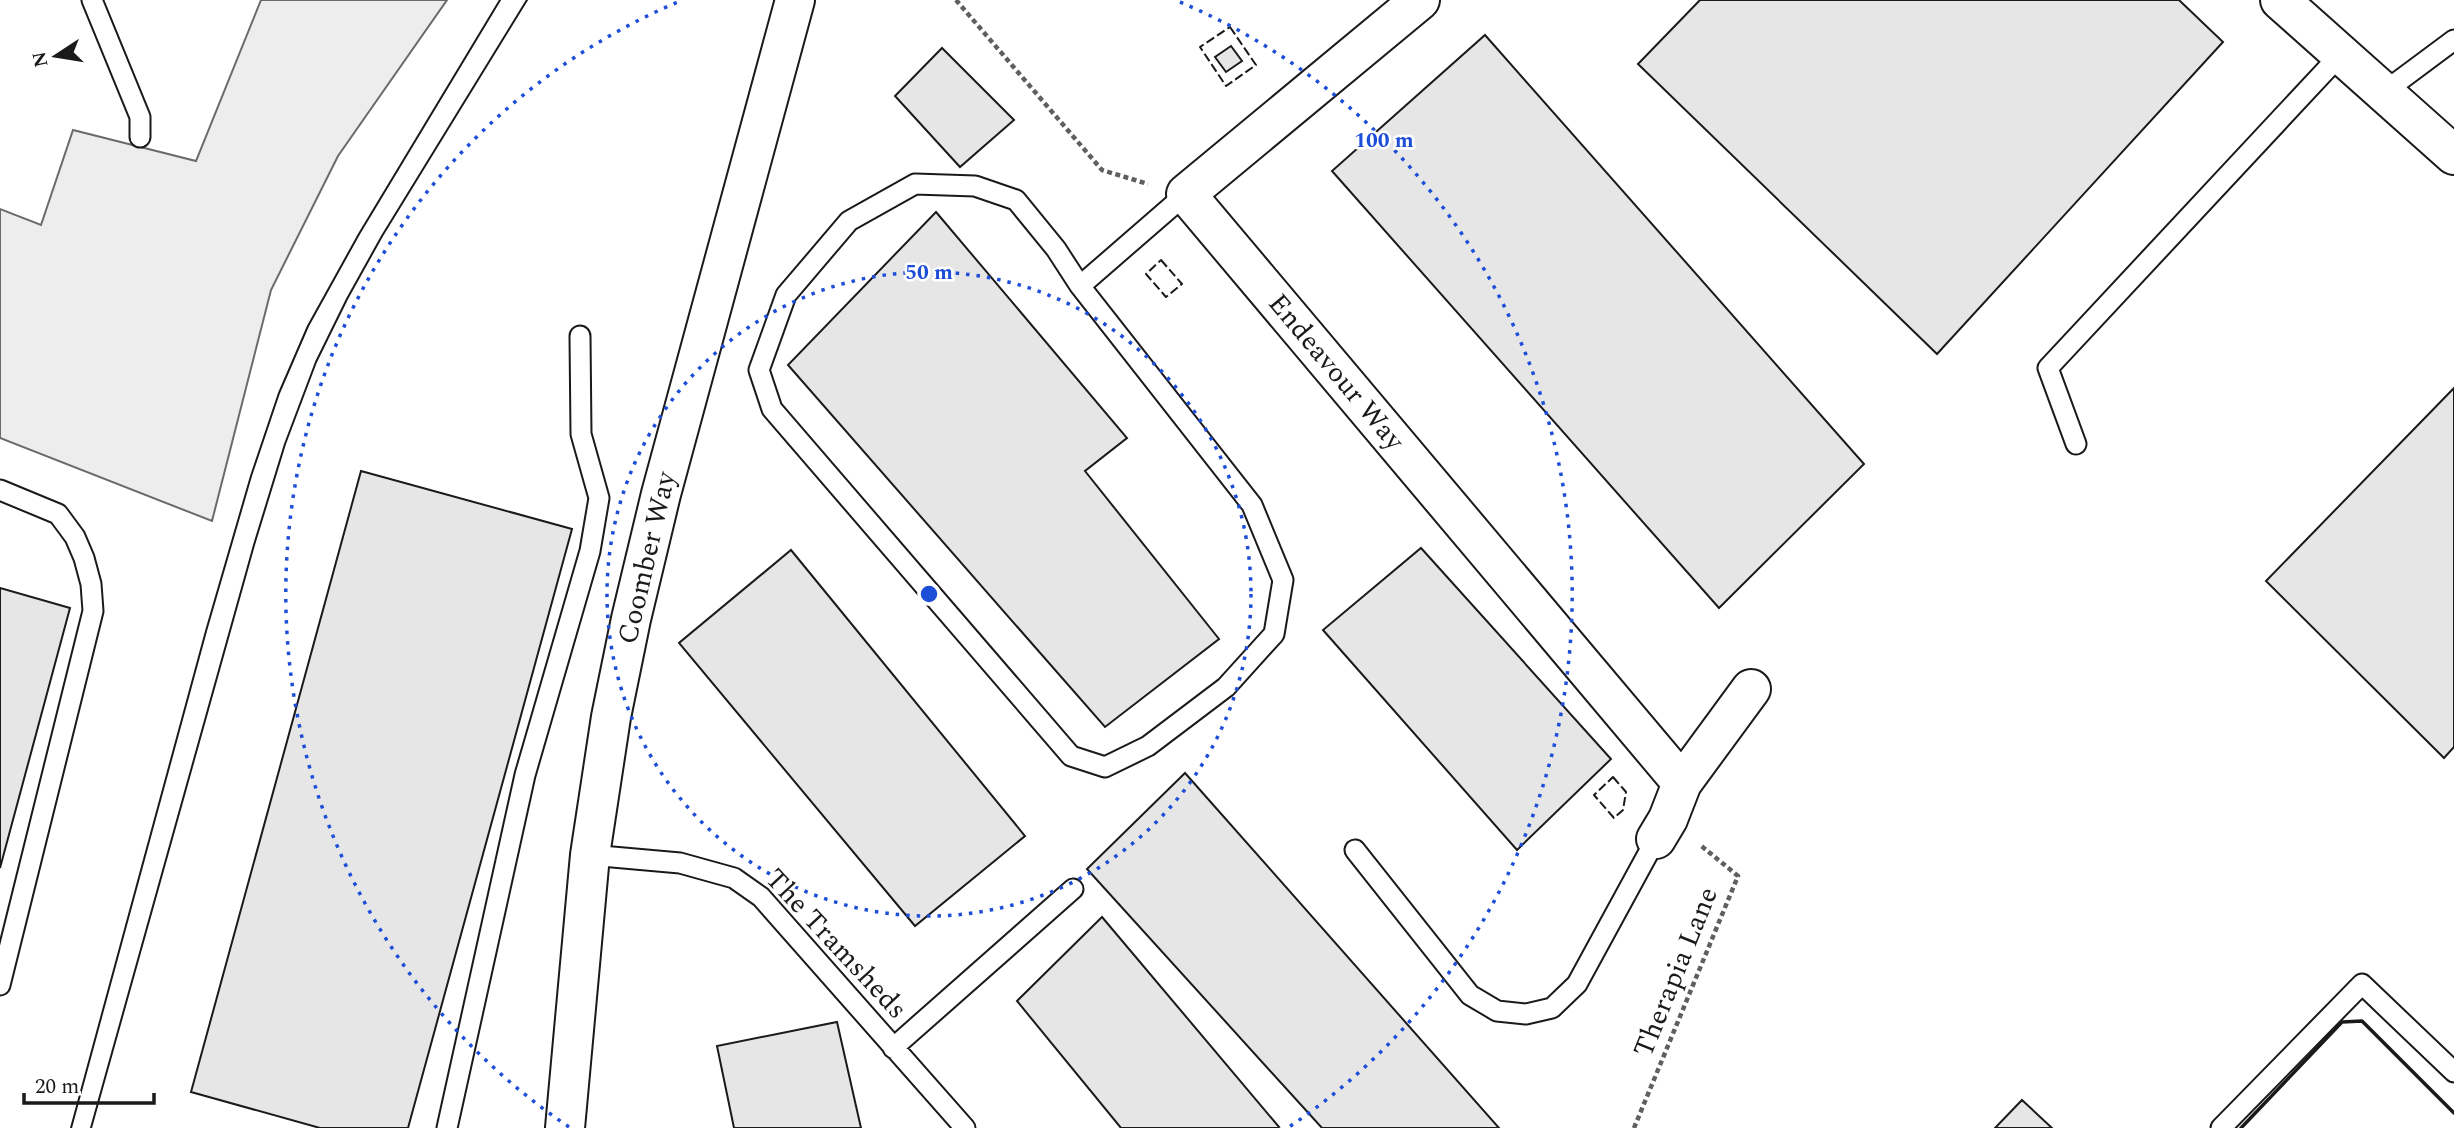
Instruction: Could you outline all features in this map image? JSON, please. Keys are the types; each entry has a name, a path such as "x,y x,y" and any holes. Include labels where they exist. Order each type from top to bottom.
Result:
{"street":[{"name":"Coomber Way","path":"572,1126 590,855 611,717 646,557 795,0"},
{"path":"1186,194 1420,0"},
{"path":"2280,0 2454,155"},
{"name":"Endeavour Way","path":"1186,194 1682,783"},
{"path":"1662,829 1682,783 1751,689"}],"lane":[{"path":"92,0 140,117 140,137"},
{"path":"2384,93 2454,40"},
{"path":"2076,444 2048,368 2341,54"},
{"path":"915,184 975,186 1016,200 1056,249 1080,286 1252,505 1283,580 1274,634 1226,687 1148,746 1105,767 1072,756 772,409 759,370 786,295 849,221 915,184"},
{"path":"1080,286 1186,194"},
{"path":"447,1128 525,775 590,551 600,498 581,434 580,336"},
{"path":"0,490 58,514 75,537 84,558 91,583 93,611 0,985"},
{"path":"1355,850 1470,995 1497,1011 1525,1014 1552,1008 1577,984 1662,829"},
{"name":"The Tramsheds","path":"590,855 680,863 734,877 769,905 965,1128"},
{"path":"893,1048 1073,889"},
{"path":"2221,1128 2362,984 2454,1072"}],"path":[{"path":"956,0 1102,170 1186,194"},
{"name":"Therapia Lane","path":"1634,1128 1738,876 1662,829"}],"shaded area":[{"path":"261,0 447,0 338,156 271,290 212,521 0,438 0,209 41,225 73,130 196,161"}],"building":[{"path":"1700,0 2179,0 2223,42 1937,354 1638,64"},
{"path":"1485,35 1864,464 1719,608 1332,171"},
{"path":"1231,46 1242,61 1226,72 1215,57"},
{"path":"942,48 1014,120 960,167 895,96"},
{"path":"936,212 1127,438 1085,471 1219,639 1105,727 788,365"},
{"path":"2454,388 2454,747 2444,758 2266,581"},
{"path":"361,471 572,529 408,1128 320,1128 191,1092"},
{"path":"1421,548 1611,759 1517,850 1323,630"},
{"path":"791,550 1025,836 915,926 679,643"},
{"path":"0,588 70,608 0,868"},
{"path":"1185,773 1499,1128 1322,1128 1087,869"},
{"path":"1102,917 1279,1127 1121,1128 1017,1001"},
{"path":"837,1022 861,1128 734,1128 717,1046"},
{"path":"2022,1100 2052,1128 1995,1128"}],"tram line":[{"path":"71,1128 206,631 251,476 279,393 308,326 359,234 500,0"},
{"path":"91,1128 254,545 285,444 316,362 382,236 527,0"}],"fence":[{"path":"1230,27 1256,65 1226,86 1200,47 1230,27"},
{"path":"1161,260 1182,284 1166,297 1146,274 1161,260"},
{"path":"1613,777 1626,792 1623,810 1614,818 1594,795 1613,777"}],"wall":[{"path":"2241,1128 2342,1022 2362,1021 2454,1113"}]}
